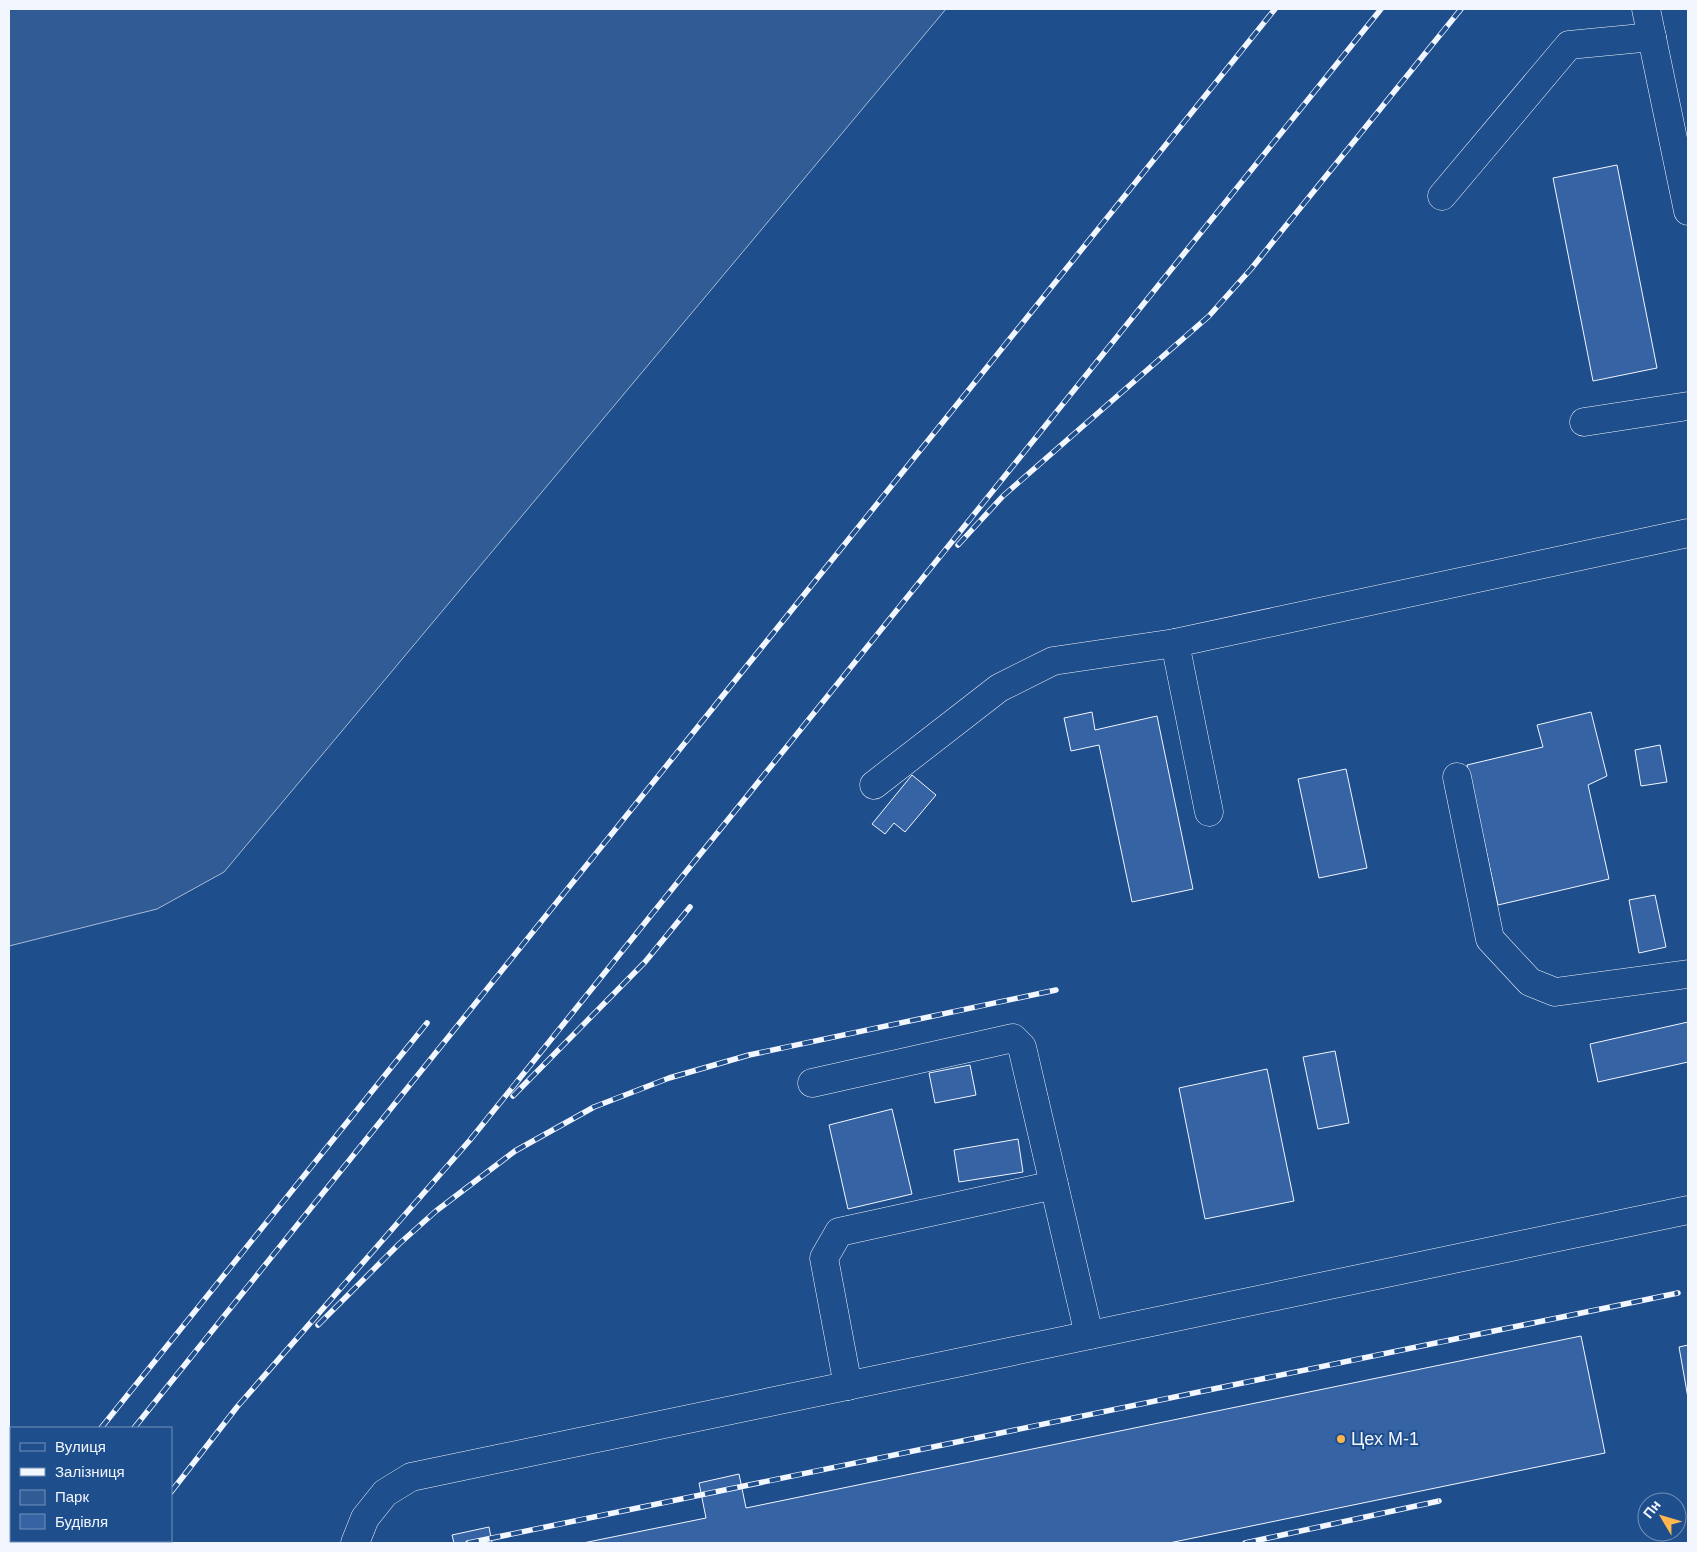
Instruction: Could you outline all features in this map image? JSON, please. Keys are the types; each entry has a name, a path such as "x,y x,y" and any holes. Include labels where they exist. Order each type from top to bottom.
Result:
{"lane":[{"path":"1646,9 1687,198"},
{"path":"1442,196 1569,45 1652,37"},
{"path":"1584,422 1688,406"},
{"path":"874,785 999,688 1053,661 1175,643 1688,533"},
{"path":"1175,643 1209,812"},
{"path":"1457,777 1490,939 1530,982 1555,992 1688,974"},
{"path":"812,1083 1013,1038 1022,1046 1089,1335"},
{"path":"848,1386 824,1258 839,1232 1054,1185"},
{"path":"355,1543 365,1518 385,1493 411,1477 1688,1210"}],"green space":[{"path":"9,9 946,9 224,872 157,909 9,946"}],"building":[{"path":"1617,165 1657,368 1593,381 1553,178"},
{"path":"1092,712 1095,730 1157,716 1193,889 1132,902 1099,745 1071,751 1064,718"},
{"path":"1591,712 1607,776 1588,785 1609,879 1498,905 1467,765 1543,747 1537,725"},
{"path":"1660,745 1667,782 1641,786 1635,750"},
{"path":"1346,769 1367,868 1319,878 1298,779"},
{"path":"912,775 936,795 905,832 894,823 885,834 872,824"},
{"path":"1655,895 1666,947 1639,953 1629,900"},
{"path":"1688,1022 1688,1062 1598,1082 1590,1044"},
{"path":"1335,1051 1349,1123 1318,1129 1303,1057"},
{"path":"970,1065 976,1095 935,1103 929,1073"},
{"path":"1267,1069 1294,1201 1205,1219 1179,1088"},
{"path":"892,1109 912,1194 848,1209 829,1125"},
{"path":"1018,1139 1023,1172 959,1182 954,1150"},
{"name":"Цех М-1","path":"1581,1336 1605,1453 1169,1543 583,1543 706,1518 699,1483 739,1474 746,1508"},
{"path":"1688,1345 1688,1398 1679,1347"},
{"path":"489,1527 492,1543 454,1543 452,1535"}],"railway":[{"path":"135,1427 1275,9"},
{"path":"172,1491 237,1407 470,1140 1381,9"},
{"path":"958,545 1003,496 1209,316 1251,269 1461,9"},
{"path":"513,1096 645,962 690,907"},
{"path":"318,1325 399,1244 436,1211 515,1151 594,1107 669,1078 749,1055 1056,990"},
{"path":"102,1427 427,1023"},
{"path":"468,1543 1678,1293"},
{"path":"1245,1543 1439,1501"}],"place":[{"name":"Цех М-1","path":"1341,1439"}]}
